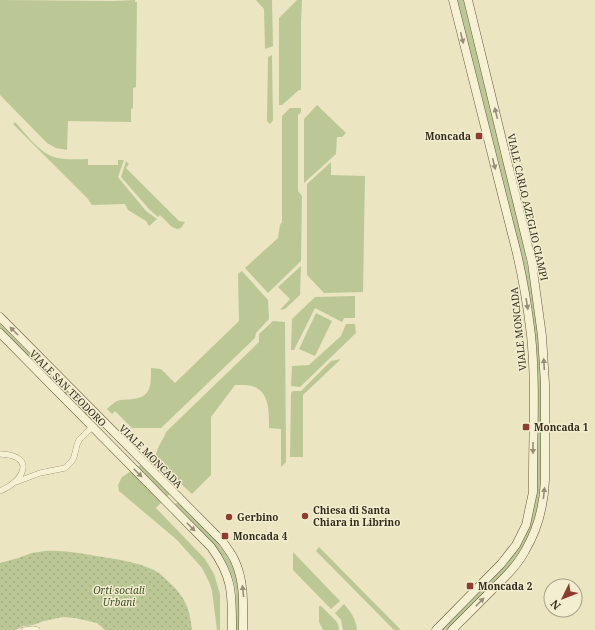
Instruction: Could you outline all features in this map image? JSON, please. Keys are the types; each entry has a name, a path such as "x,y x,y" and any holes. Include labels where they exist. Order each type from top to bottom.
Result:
{"main road":[{"name":"VIALE MONCADA","path":"436,630 501,564 516,545 526,525 533,492 533,370 527,303 520,264 453,0"},
{"name":"VIALE CARLO AZEGLIO CIAMPI","path":"452,630 510,572 525,552 535,530 541,510 545,480 545,384 542,336 532,263 468,0"},
{"name":"VIALE MONCADA","path":"0,317 223,542 238,567 243,589 244,630"},
{"name":"VIALE SAN TEODORO","path":"0,333 211,547 228,576 232,593 232,630"},
{"path":"92,427 100,418"},
{"path":"111,446 119,438"}],"street":[{"path":"0,491 16,482 40,473 65,468 70,465 77,445 92,427"},
{"path":"0,454 15,456 23,467 31,472 40,473"},
{"path":"16,482 23,472 23,467"},
{"path":"24,630 37,630"}],"green space":[{"path":"0,0 135,0 135,2 137,2 136,87 133,88 131,122 68,121 67,150 56,148 47,143 0,95"},
{"path":"256,0 272,0 273,46 265,49 264,9"},
{"path":"297,0 302,0 301,90 299,90 282,105 279,105 279,18"},
{"path":"456,0 464,0 529,272 538,334 541,384 541,491 538,510 528,539 515,560 507,570 447,630 440,630 505,565 512,556 530,520 536,488 537,384 522,259"},
{"path":"272,55 273,120 270,124 267,121 268,57"},
{"path":"317,105 346,133 342,137 337,137 336,154 304,183 304,119"},
{"path":"290,108 301,108 301,112 298,115 298,191 302,196 301,261 268,293 245,268 278,238 280,225 282,222 282,116"},
{"path":"15,122 39,148 51,156 69,159 88,159 88,165 118,165 118,160 124,160 118,177 146,211 157,219 149,226 146,221 128,210 125,204 92,205 88,199 13,124"},
{"path":"126,161 129,164 126,168 179,221 185,222 181,228 177,229 172,227 160,215 158,217 121,177"},
{"path":"331,162 331,175 365,176 363,292 324,293 307,275 307,184"},
{"path":"301,266 300,295 285,309 280,310 290,299 278,287"},
{"path":"242,271 268,300 269,319 256,333 255,338 161,428 132,428 115,411 112,414 107,409 116,402 139,398 147,393 151,379 151,368 161,369 175,383 239,321 238,274"},
{"path":"355,296 355,318 344,318 342,322 315,308 294,350 291,350 292,319 315,297"},
{"path":"316,313 332,321 315,356 299,349"},
{"path":"273,321 285,322 286,462 281,467 281,429 269,428 267,401 261,391 252,386 235,385 211,417 211,475 192,494 180,483 156,508 205,559 214,574 220,594 220,630 217,630 212,591 202,568 177,540 119,491 118,485 122,477 156,455 166,432 259,342 259,334"},
{"path":"0,324 94,418 94,420 91,420 0,329"},
{"path":"346,324 355,324 356,333 300,387 291,386 292,366 309,365 341,336"},
{"path":"341,359 303,395 303,457 290,457 291,393 293,391 301,391 331,361"},
{"path":"176,503 179,503 207,531 231,562 239,587 240,630 236,630 235,587 232,574 219,552 203,532 175,505"},
{"path":"319,547 401,630 394,630 316,551"},
{"name":"Orti sociali Urbani","path":"45,551 74,552 117,559 139,564 159,573 182,596 188,609 192,630 105,630 97,623 63,617 33,625 23,626 16,630 0,630 0,563 32,553"},
{"path":"293,552 340,601 331,609 293,570"},
{"path":"344,604 356,622 357,630 343,630 341,620 335,613"},
{"path":"319,606 321,606 336,621 339,630 323,630 319,622"}],"place":[{"name":"Moncada","path":"479,136"},
{"name":"Moncada 1","path":"526,427"},
{"name":"Chiesa di Santa Chiara in Librino","path":"305,516"},
{"name":"Gerbino","path":"229,517"},
{"name":"Moncada 4","path":"225,536"},
{"name":"Moncada 2","path":"470,586"}]}
